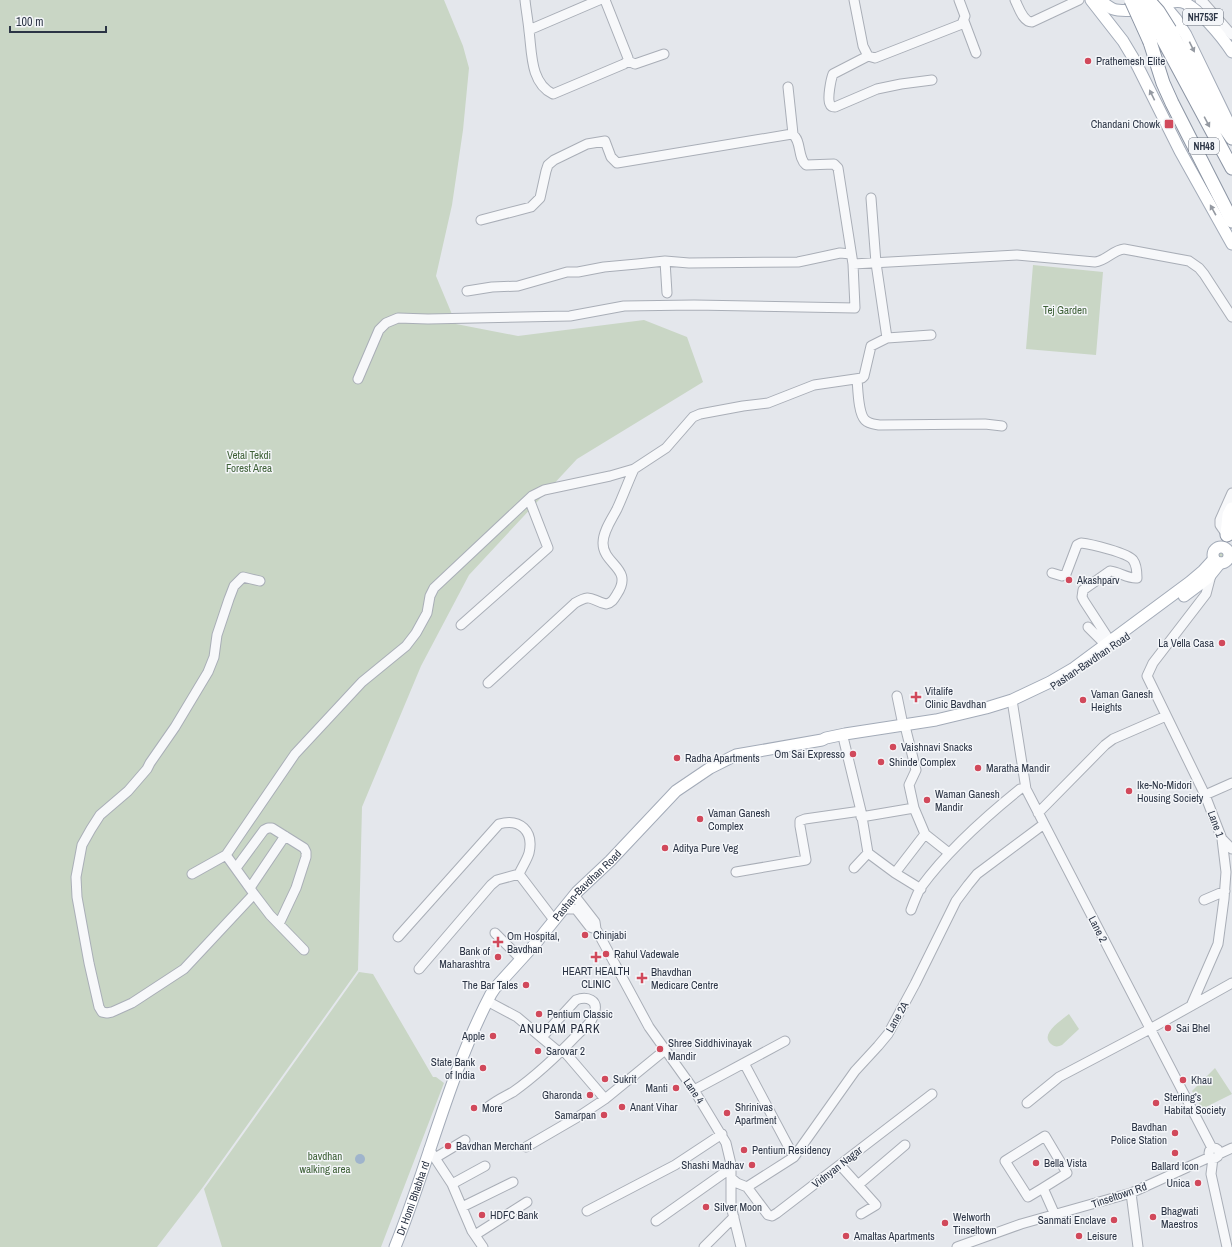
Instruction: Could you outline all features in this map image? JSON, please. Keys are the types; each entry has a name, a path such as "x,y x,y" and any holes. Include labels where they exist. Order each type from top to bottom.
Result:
{"highway":[{"name":"NH48","path":"1131,0 1160,35 1232,202"},
{"name":"NH48","path":"1142,0 1232,168"},
{"path":"1148,0 1158,11 1163,83 1232,221"},
{"path":"1160,35 1232,138"},
{"path":"1226,551 1229,515 1232,509"}],"main road":[{"path":"1091,0 1123,41 1135,61 1180,151 1232,244"},
{"name":"NH753F","path":"1100,0 1113,9 1122,11 1154,8 1162,2"},
{"name":"NH753F","path":"1112,0 1123,4 1153,1 1182,2 1192,7 1202,16 1232,52"},
{"path":"1162,2 1186,35 1232,130"},
{"name":"Pashan-Bavdhan Road","path":"432,1153 462,1057 487,1001 495,988 574,895 610,861 676,791 710,768 736,755 822,740 826,738 961,720 1048,690 1075,674 1211,576 1226,551"},
{"name":"Pashan-Bavdhan Road","path":"1012,702 1062,675 1108,643 1190,582 1226,551"},
{"name":"Pashan-Bavdhan Road","path":"822,740 829,742 844,741 904,727"},
{"name":"Dr Homi Bhabha rd","path":"395,1247 424,1169 432,1153"}],"street":[{"path":"525,0 532,62 535,74 544,88 553,94 628,61"},
{"path":"529,30 600,0"},
{"path":"605,0 628,61"},
{"path":"854,0 863,46 868,56"},
{"path":"959,0 964,16 964,22 976,53"},
{"path":"1015,0 1028,22 1032,22 1079,0"},
{"path":"1200,0 1232,35"},
{"path":"932,80 877,89 836,107 831,106 829,103 833,74 868,56 875,58 960,25 964,22"},
{"path":"628,61 635,64 664,54"},
{"path":"358,379 379,330 386,323 398,318 428,319 570,316 624,306 854,308 853,264 838,168 834,164 804,163 801,158 797,138 793,134 788,87"},
{"path":"481,220 531,207 540,198 548,165 554,160 587,144 605,141 611,157 617,163 793,134"},
{"path":"871,198 876,263 887,338"},
{"path":"853,264 1017,255 1095,262 1103,260 1117,250 1124,249 1189,261 1199,268 1204,274 1232,317"},
{"path":"466,291 492,287 518,286 567,272 578,272 604,267 665,261 798,262 840,253 851,254"},
{"path":"665,261 667,292"},
{"path":"192,874 226,855 295,754 362,682 409,642 416,633 427,613 430,596 434,588 538,492 610,476 634,469 666,448 693,417 700,414 768,403 814,385 862,378 864,376 870,346 887,338 932,335"},
{"path":"857,379 861,414 865,420 870,423 880,425 985,424 1002,426"},
{"path":"488,683 575,603 587,597 606,604 613,601 621,586 621,574 608,556 603,542 605,534 618,508 634,469"},
{"path":"1226,551 1220,520 1232,493"},
{"path":"461,626 548,548 529,499"},
{"path":"1052,573 1062,576 1066,574 1077,545 1081,543 1110,550 1133,559 1137,578 1133,579 1118,572 1110,571 1084,590 1082,594 1084,601 1108,643"},
{"name":"Lane 1","path":"1191,1006 1218,944 1226,872 1222,839 1205,795 1147,676 1153,664 1206,594 1211,576"},
{"path":"260,581 243,577 234,586 217,635 214,657 208,672 175,727 150,762 147,770 128,791 100,815 82,845 76,877 77,897 89,963 99,1007 102,1012 112,1012 132,1003 184,969 252,891 285,836"},
{"path":"1088,627 1108,643"},
{"path":"897,696 916,770 909,785 914,808 925,834 949,853"},
{"name":"Lane 2","path":"1012,702 1026,789 1214,1154"},
{"path":"1038,813 1105,745 1113,739 1166,716"},
{"path":"844,741 861,814 868,853 895,873 921,888"},
{"path":"1205,795 1232,782"},
{"path":"910,910 921,888 949,853 1020,789"},
{"path":"736,872 806,860 800,826 800,821 805,819 914,808"},
{"path":"398,937 498,824 513,822 522,826 527,833 530,843 529,854 519,874 497,880 491,885 419,969"},
{"name":"Lane 2A","path":"747,1187 794,1157 855,1071 888,1034 915,984 956,901 977,874 1044,824"},
{"path":"236,868 264,830 268,828 272,828 304,848 306,855 296,888 279,924"},
{"path":"895,873 925,834"},
{"path":"1222,839 1232,849"},
{"path":"854,868 868,853"},
{"path":"226,855 252,891 279,924 304,950"},
{"path":"519,874 554,920"},
{"path":"1204,900 1225,891"},
{"name":"Lane 4","path":"574,895 595,922 596,928 649,1026 694,1090 722,1134 726,1143 731,1168 731,1206 741,1247"},
{"name":"Lane 4","path":"563,909 576,909 590,926 596,928"},
{"path":"495,933 521,959"},
{"path":"1027,1103 1059,1077 1150,1029 1232,983"},
{"path":"487,1108 518,1088 562,1051 592,1020 596,1009 594,1002 589,999 582,998 576,1000 542,1037"},
{"path":"487,1001 517,1017 562,1051 605,1099"},
{"path":"694,1090 785,1041"},
{"path":"526,1147 581,1115 605,1099 665,1050"},
{"path":"744,1063 794,1157"},
{"name":"Vidnyan Nagar","path":"747,1187 768,1215 772,1216 932,1094"},
{"path":"587,1211 675,1165 722,1134"},
{"path":"1045,1136 1067,1173 1043,1188 1028,1197 1005,1161 1045,1136"},
{"path":"465,1140 432,1153 452,1184 475,1235 483,1247"},
{"path":"858,1185 905,1146"},
{"name":"Tinseltown Rd","path":"957,1247 1021,1224 1131,1193 1214,1154 1232,1148"},
{"path":"1214,1154 1211,1174 1227,1247"},
{"path":"840,1165 876,1205 860,1214"},
{"path":"452,1184 485,1166"},
{"path":"656,1221 731,1168"},
{"path":"731,1178 737,1183 747,1187"},
{"path":"462,1207 513,1182"},
{"path":"1043,1188 1055,1215"},
{"path":"1131,1193 1138,1247"},
{"path":"475,1235 527,1202"},
{"path":"704,1247 734,1217"}],"green space":[{"name":"Vetal Tekdi Forest Area","path":"0,0 444,0 463,46 469,68 463,130 452,205 436,276 456,324 518,336 644,320 687,337 703,382 577,459 469,575 421,666 362,807 358,970 203,1187 157,1247 0,1247"},
{"name":"Tej Garden","path":"1033,265 1103,272 1096,355 1026,349"},
{"path":"1220,548 1224,548 1228,553 1225,562 1214,555 1215,551"},
{"name":"bavdhan walking area","path":"359,972 373,974 433,1077 436,1077 444,1083 381,1247 222,1247 204,1189"},
{"path":"1069,1014 1079,1029 1062,1045 1053,1046 1048,1040 1050,1032 1057,1023"},
{"path":"1215,1068 1232,1094 1202,1109 1192,1091"}],"water":[{"path":"360,1154 365,1159 360,1164 355,1159"}],"place":[{"name":"Prathemesh Elite","path":"1088,61"},
{"name":"Chandani Chowk","path":"1169,124"},
{"name":"Akashparv","path":"1069,580"},
{"name":"La Vella Casa","path":"1222,643"},
{"name":"Vitalife Clinic Bavdhan","path":"916,697"},
{"name":"Vaman Ganesh Heights","path":"1083,700"},
{"name":"Vaishnavi Snacks","path":"893,747"},
{"name":"Om Sai Expresso","path":"853,754"},
{"name":"Radha Apartments","path":"677,758"},
{"name":"Shinde Complex","path":"881,762"},
{"name":"Maratha Mandir","path":"978,768"},
{"name":"Ike-No-Midori Housing Society","path":"1129,791"},
{"name":"Waman Ganesh Mandir","path":"927,800"},
{"name":"Vaman Ganesh Complex","path":"700,819"},
{"name":"Aditya Pure Veg","path":"665,848"},
{"name":"Chinjabi","path":"585,935"},
{"name":"Om Hospital, Bavdhan","path":"498,942"},
{"name":"Rahul Vadewale","path":"606,954"},
{"name":"Bank of Maharashtra","path":"498,957"},
{"name":"HEART HEALTH CLINIC","path":"596,957"},
{"name":"Bhavdhan Medicare Centre","path":"642,978"},
{"name":"The Bar Tales","path":"526,985"},
{"name":"Pentium Classic","path":"539,1014"},
{"name":"Sai Bhel","path":"1168,1028"},
{"name":"Apple","path":"493,1036"},
{"name":"Shree Siddhivinayak Mandir","path":"660,1049"},
{"name":"Sarovar 2","path":"538,1051"},
{"name":"State Bank of India","path":"483,1068"},
{"name":"Sukrit","path":"605,1079"},
{"name":"Khau","path":"1183,1080"},
{"name":"Manti","path":"676,1088"},
{"name":"Gharonda","path":"590,1095"},
{"name":"Sterling's Habitat Society","path":"1156,1103"},
{"name":"Anant Vihar","path":"622,1107"},
{"name":"More","path":"474,1108"},
{"name":"Shrinivas Apartment","path":"727,1113"},
{"name":"Samarpan","path":"604,1115"},
{"name":"Bavdhan Police Station","path":"1175,1133"},
{"name":"Bavdhan Merchant","path":"448,1146"},
{"name":"Pentium Residency","path":"744,1150"},
{"name":"Ballard Icon","path":"1175,1153"},
{"name":"Bella Vista","path":"1036,1163"},
{"name":"Shashi Madhav","path":"752,1165"},
{"name":"Unica","path":"1198,1183"},
{"name":"Silver Moon","path":"706,1207"},
{"name":"HDFC Bank","path":"482,1215"},
{"name":"Bhagwati Maestros","path":"1153,1217"},
{"name":"Sanmati Enclave","path":"1114,1220"},
{"name":"Welworth Tinseltown","path":"945,1223"},
{"name":"Amaltas Apartments","path":"846,1236"},
{"name":"Leisure","path":"1079,1236"}],"district":[{"name":"ANUPAM PARK","path":"560,1029"}]}
